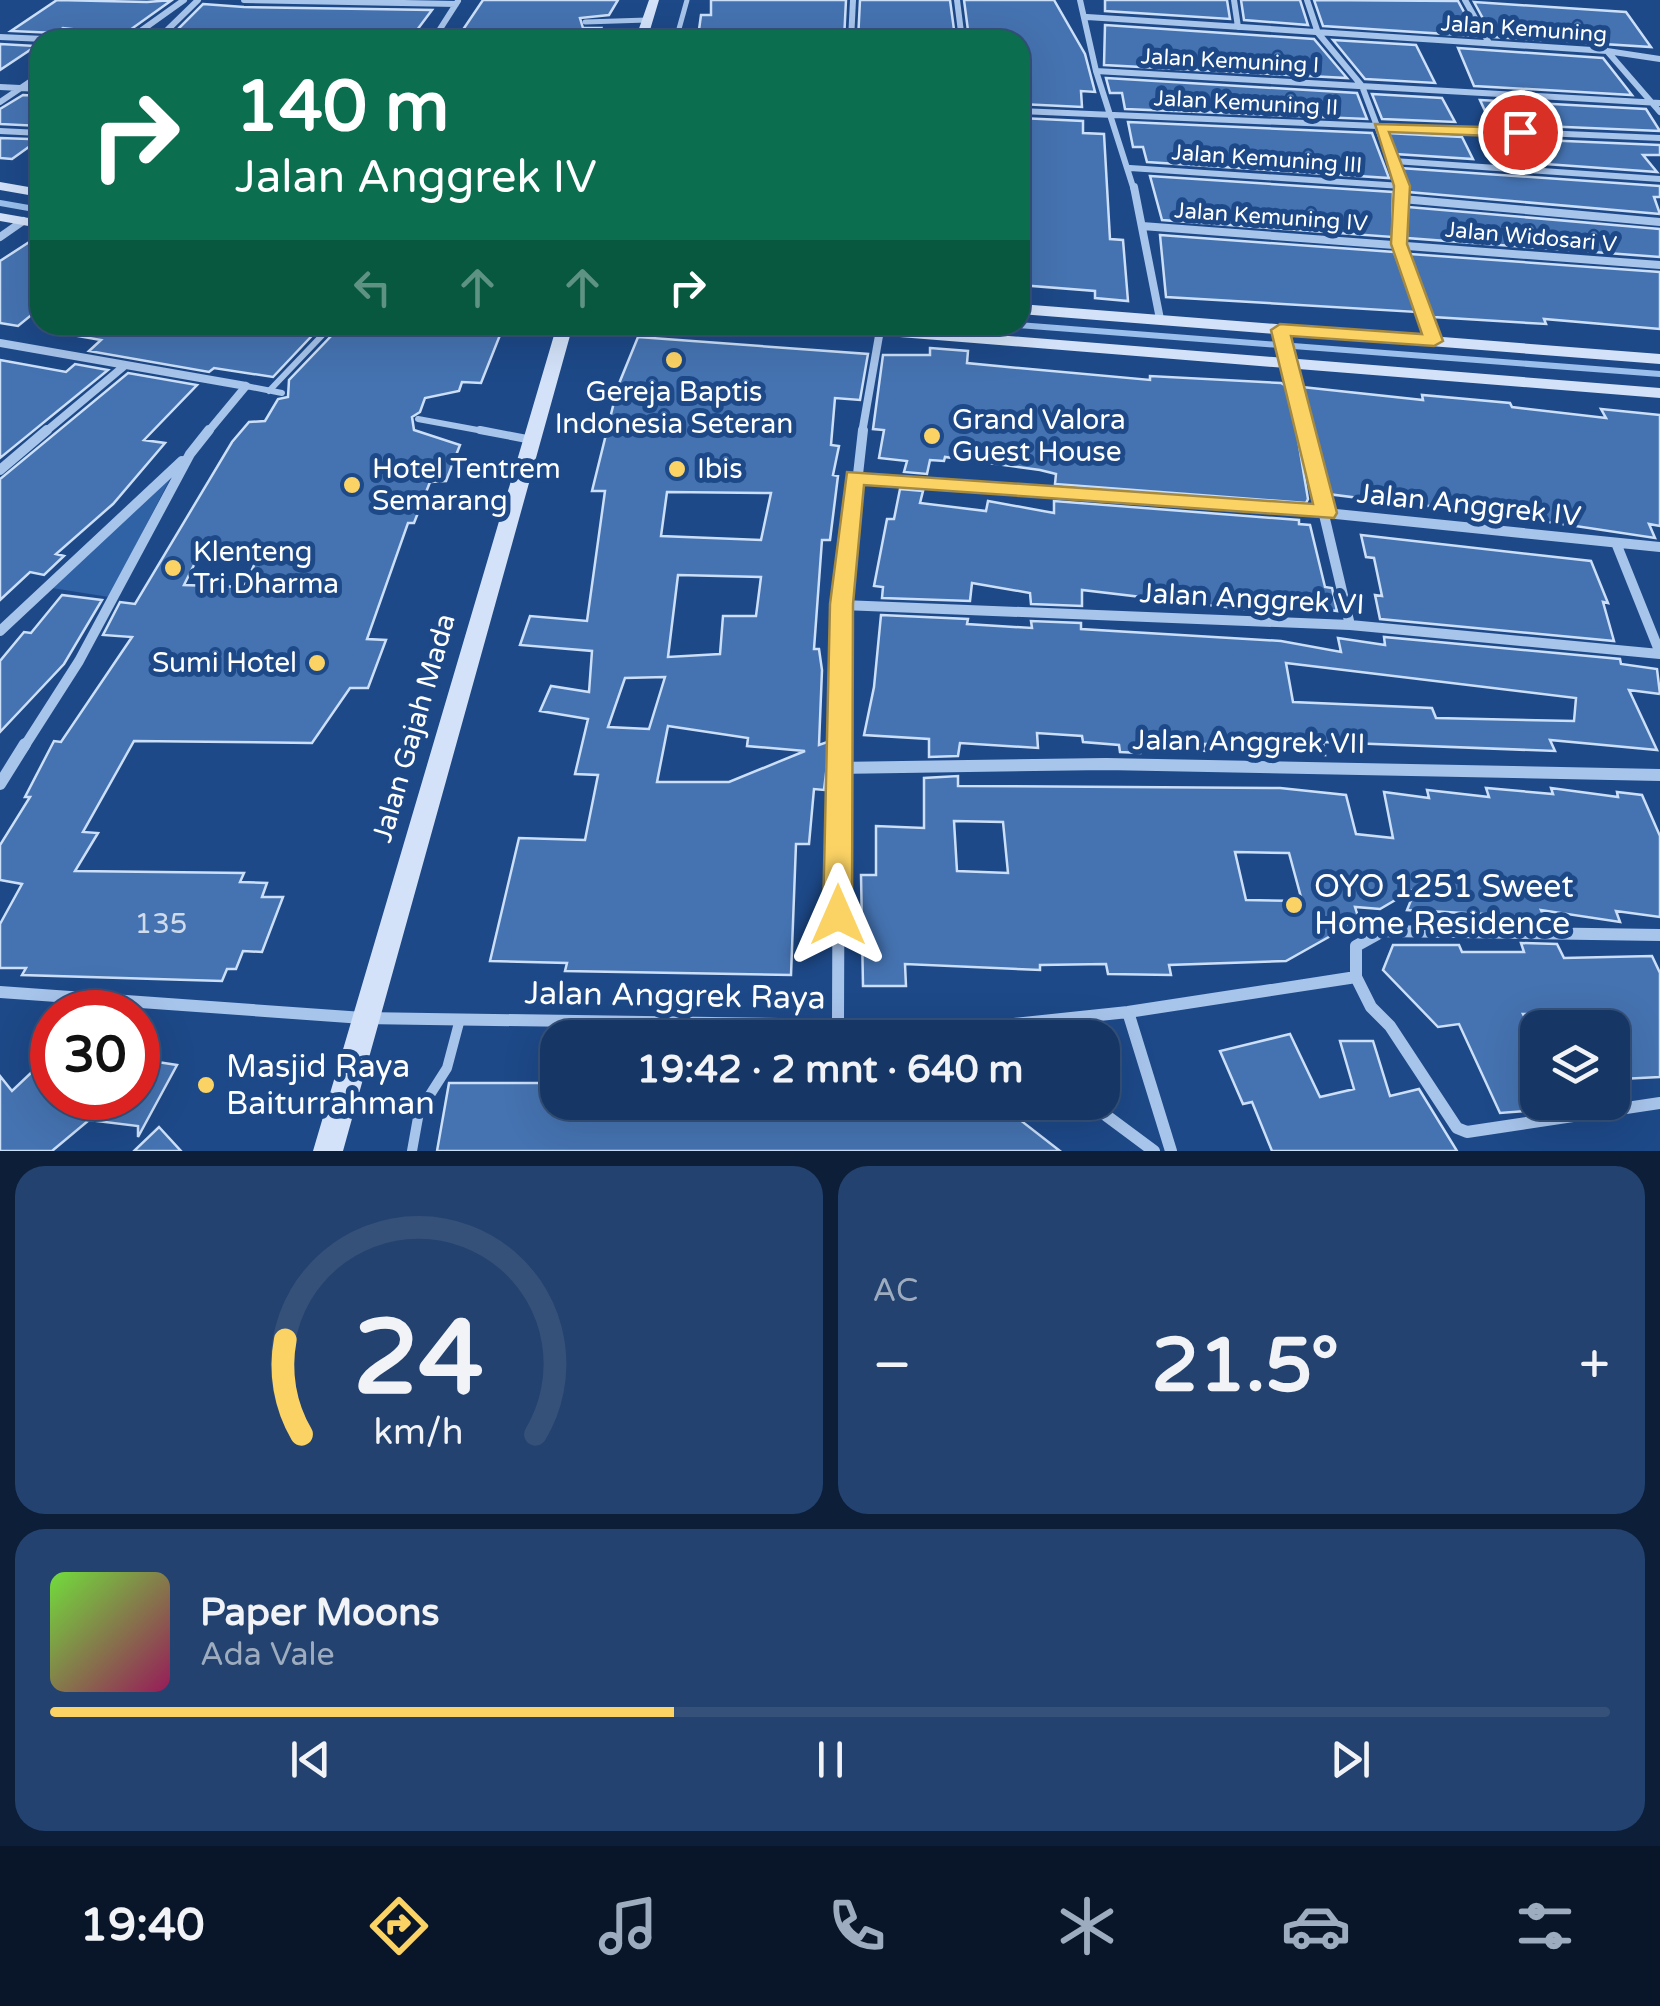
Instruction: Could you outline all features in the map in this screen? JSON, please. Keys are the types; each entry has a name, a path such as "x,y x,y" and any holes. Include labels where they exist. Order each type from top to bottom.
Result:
{"main road":[{"path":"644,30 654,0"},
{"path":"0,186 30,190"},
{"path":"0,217 30,222"},
{"path":"1030,310 1660,359"},
{"name":"Jalan Gajah Mada","path":"328,1151 363,1018 563,335"},
{"path":"948,335 1660,392"}],"street":[{"path":"142,30 184,0"},
{"path":"167,30 198,0"},
{"path":"244,0 457,2"},
{"path":"851,30 852,0"},
{"path":"957,0 961,30"},
{"path":"1080,0 1096,71 1130,168 1160,320"},
{"path":"1234,0 1238,27"},
{"path":"1308,0 1318,33 1362,86 1394,161 1402,186 1399,244 1434,341"},
{"path":"1465,0 1489,43"},
{"path":"439,30 457,2"},
{"name":"Jalan Kemuning","path":"1086,17 1489,43 1660,59"},
{"path":"0,36 30,38"},
{"path":"1607,52 1660,112"},
{"name":"Jalan Kemuning I","path":"1096,71 1660,103"},
{"path":"0,102 30,82"},
{"path":"0,88 30,89"},
{"name":"Jalan Kemuning II","path":"1030,112 1660,138"},
{"path":"0,131 30,132"},
{"path":"1394,161 1660,179"},
{"name":"Jalan Kemuning III","path":"1130,168 1402,186"},
{"path":"1402,199 1660,222"},
{"path":"0,238 23,221"},
{"name":"Jalan Kemuning IV","path":"1142,226 1399,244"},
{"name":"Jalan Widosari V","path":"1399,244 1660,265"},
{"path":"1281,332 1350,625"},
{"path":"838,1020 836,768 842,604 854,477 879,335"},
{"path":"0,354 5,344 246,386"},
{"path":"0,470 123,367"},
{"path":"0,631 190,454 246,386"},
{"path":"0,784 79,661 190,454"},
{"name":"Jalan Anggrek IV","path":"854,477 1326,513 1660,547"},
{"path":"1616,543 1660,653"},
{"name":"Jalan Anggrek VI","path":"842,604 1350,625 1660,653"},
{"name":"Jalan Anggrek VII","path":"836,768 1106,764 1660,776"},
{"path":"1660,935 1383,931 1356,946 1356,976 1371,1007 1390,1026 1457,1128 1468,1132 1660,1103"},
{"name":"Jalan Anggrek Raya","path":"1052,1020 1356,976"},
{"name":"Jalan Anggrek Raya","path":"0,992 363,1018 540,1020"},
{"path":"1128,1012 1171,1151"},
{"path":"1112,1120 1154,1151"}],"lane":[{"path":"678,30 687,0"},
{"path":"585,22 648,20"},
{"path":"269,391 328,335"},
{"path":"246,386 282,394"},
{"path":"418,418 532,440"},
{"path":"412,1151 419,1112 446,1068 460,1019"}],"shaded area":[{"path":"172,475 109,597 52,588"}],"building":[{"path":"57,0 172,0 130,30 11,31"},
{"path":"483,0 618,0 609,15 580,18 583,28 600,30 463,30"},
{"path":"711,0 846,0 844,30 699,30 701,15 711,15"},
{"path":"860,0 950,0 954,30 858,30"},
{"path":"964,0 1054,0 1085,54 1095,92 1081,91 1082,107 1030,104 1030,30 968,30"},
{"path":"1105,0 1227,0 1230,19 1105,11"},
{"path":"1241,0 1300,0 1308,25 1244,20"},
{"path":"1314,0 1458,1 1477,36 1323,26"},
{"path":"1474,2 1626,12 1651,47 1493,37"},
{"path":"203,4 432,10 417,30 177,30"},
{"path":"1105,25 1314,39 1347,78 1104,65"},
{"path":"1333,40 1416,45 1435,83 1365,79"},
{"path":"0,44 30,46 30,50 0,70"},
{"path":"1458,48 1603,58 1632,95 1474,86"},
{"path":"1106,78 1357,93 1367,119 1125,109 1122,93 1110,93"},
{"path":"1372,94 1442,98 1455,122 1382,119"},
{"path":"23,95 30,95 30,126 0,124 0,109"},
{"path":"1480,100 1646,109 1660,131 1491,124"},
{"path":"1030,118 1083,121 1083,133 1104,134 1110,239 1123,240 1128,301 1095,298 1095,291 1030,286"},
{"path":"1128,122 1372,133 1389,178 1147,162 1143,147 1133,147"},
{"path":"1387,133 1462,137 1473,159 1395,154"},
{"path":"0,138 30,139 30,146 12,159 0,158"},
{"path":"1497,138 1660,145 1660,155 1643,155 1657,172 1502,161 1507,159"},
{"path":"1400,168 1660,186 1660,197 1654,197 1660,214 1408,192"},
{"path":"1150,176 1393,192 1392,237 1162,220"},
{"path":"1408,207 1660,229 1660,257 1407,238"},
{"path":"1160,235 1394,252 1416,312 1166,297"},
{"path":"30,242 30,316 18,326 0,323 0,261"},
{"path":"1410,254 1660,272 1660,329 1544,319 1546,324 1433,317"},
{"path":"72,335 313,335 273,377 214,368 209,372 89,351 101,340"},
{"path":"332,335 500,335 481,383 462,382 459,391 425,398 420,412 412,417 414,430 460,445 446,481 430,482 414,523 408,523 367,639 386,640 368,688 350,688 312,743 134,741 83,832 98,833 75,871 244,873 240,882 267,883 262,897 283,897 262,952 243,951 236,969 227,969 222,981 22,975 26,968 0,968 0,924 22,884 0,880 0,845 30,797 25,797 54,741 61,742 132,637 103,635 120,602 135,604 232,442 249,422 265,421 278,399 288,397 289,380","holes":["202,549 261,550 244,587 184,585"]},
{"path":"638,337 868,354 860,400 835,398 831,445 839,446 833,475 838,476 830,540 822,540 814,649 819,649 822,670 819,745 830,741 824,790 814,789 809,844 796,844 791,975 565,971 567,963 490,961 519,838 585,840 598,775 575,774 588,719 540,711 551,686 589,692 592,651 520,645 530,616 587,621 605,491 592,491 618,386","holes":["667,492 771,493 761,540 661,536","678,575 761,577 756,616 723,616 720,654 668,657","665,677 649,729 608,727 625,678","668,726 748,738 747,746 805,751 729,782 657,782"]},
{"path":"930,348 968,351 967,363 1150,380 1150,376 1281,383 1286,386 1296,427 1308,499 1306,503 1055,484 1056,474 1040,470 945,457 944,461 930,460 927,474 904,472 907,461 879,458 884,430 873,429 883,355 930,355"},
{"path":"0,360 66,372 75,364 108,370 0,458"},
{"path":"128,373 197,385 144,440 165,443 113,504 56,554 64,556 44,575 30,572 0,600 0,479"},
{"path":"1302,387 1423,400 1422,395 1510,403 1512,407 1606,418 1601,409 1660,415 1660,526 1649,524 1655,538 1462,509 1461,505 1426,506 1374,496 1375,500 1328,494"},
{"path":"900,489 923,491 920,503 986,511 988,501 1054,513 1054,501 1299,520 1299,524 1310,525 1325,587 1332,588 1337,611 1274,603 1276,613 1082,590 1082,606 1031,604 1030,593 972,583 970,601 882,598 883,587 874,586 887,519 894,519"},
{"path":"1361,535 1591,561 1608,603 1603,602 1614,641 1380,619 1375,595 1382,596 1374,558 1366,557"},
{"path":"62,595 102,600 64,664 0,732 0,661 24,632 31,633"},
{"path":"881,615 968,619 967,624 1032,628 1031,621 1081,623 1081,629 1281,641 1341,652 1338,638 1385,645 1384,637 1620,659 1621,664 1657,669 1660,694 1629,690 1657,750 1550,740 1555,751 1323,742 1325,755 1238,743 1205,744 1206,751 1139,747 1140,753 1120,752 1119,745 1083,742 1082,736 1037,733 1038,748 960,743 958,756 929,757 929,739 864,735 874,687","holes":["1286,663 1576,698 1574,721 1436,718 1432,708 1293,702"]},
{"path":"958,776 958,786 1280,788 1346,795 1356,834 1393,838 1384,792 1429,798 1427,790 1489,797 1486,788 1553,794 1551,788 1618,797 1617,792 1642,795 1660,836 1660,917 1616,911 1620,922 1541,910 1547,923 1521,923 1521,916 1407,910 1416,888 1380,909 1355,907 1359,920 1286,961 1169,965 1171,975 1108,974 1106,964 1040,965 1040,970 905,964 906,986 863,986 861,875 876,875 876,826 924,828 924,778","holes":["954,821 1003,822 1008,873 957,871","1235,852 1289,853 1302,901 1246,900"]},
{"path":"1521,943 1557,944 1564,958 1652,956 1660,973 1660,1077 1630,1079 1630,1010 1520,1010 1520,1111 1500,1113 1459,1024 1438,1027 1383,970 1393,945 1459,945 1462,952 1524,952"},
{"path":"1290,1034 1320,1097 1354,1089 1340,1041 1373,1041 1390,1096 1419,1089 1457,1151 1272,1151 1252,1102 1243,1104 1220,1051"},
{"path":"160,1062 177,1065 160,1096"},
{"path":"30,1074 30,1120 89,1120 52,1151 0,1151 0,1076 12,1091"},
{"path":"449,1083 540,1083 540,1120 1020,1120 1060,1151 437,1151"},
{"path":"89,1120 147,1120 138,1137 138,1126"},
{"path":"159,1127 181,1151 134,1151"}],"waterway":[{"path":"0,203 30,208"},
{"path":"1030,326 1660,374"}],"place":[{"name":"Gereja Baptis Indonesia Seteran","path":"674,360"},
{"name":"Grand Valora Guest House","path":"932,436"},
{"name":"Ibis","path":"677,469"},
{"name":"Hotel Tentrem Semarang","path":"352,485"},
{"name":"Klenteng Tri Dharma","path":"173,568"},
{"name":"Sumi Hotel","path":"317,663"},
{"name":"OYO 1251 Sweet Home Residence","path":"1294,905"},
{"name":"Masjid Raya Baiturrahman","path":"206,1085"}],"route":[{"path":"838,915 836,768 842,604 854,477 1326,513 1280,330 1434,341 1399,244 1402,186 1380,127 1520,132"}]}
